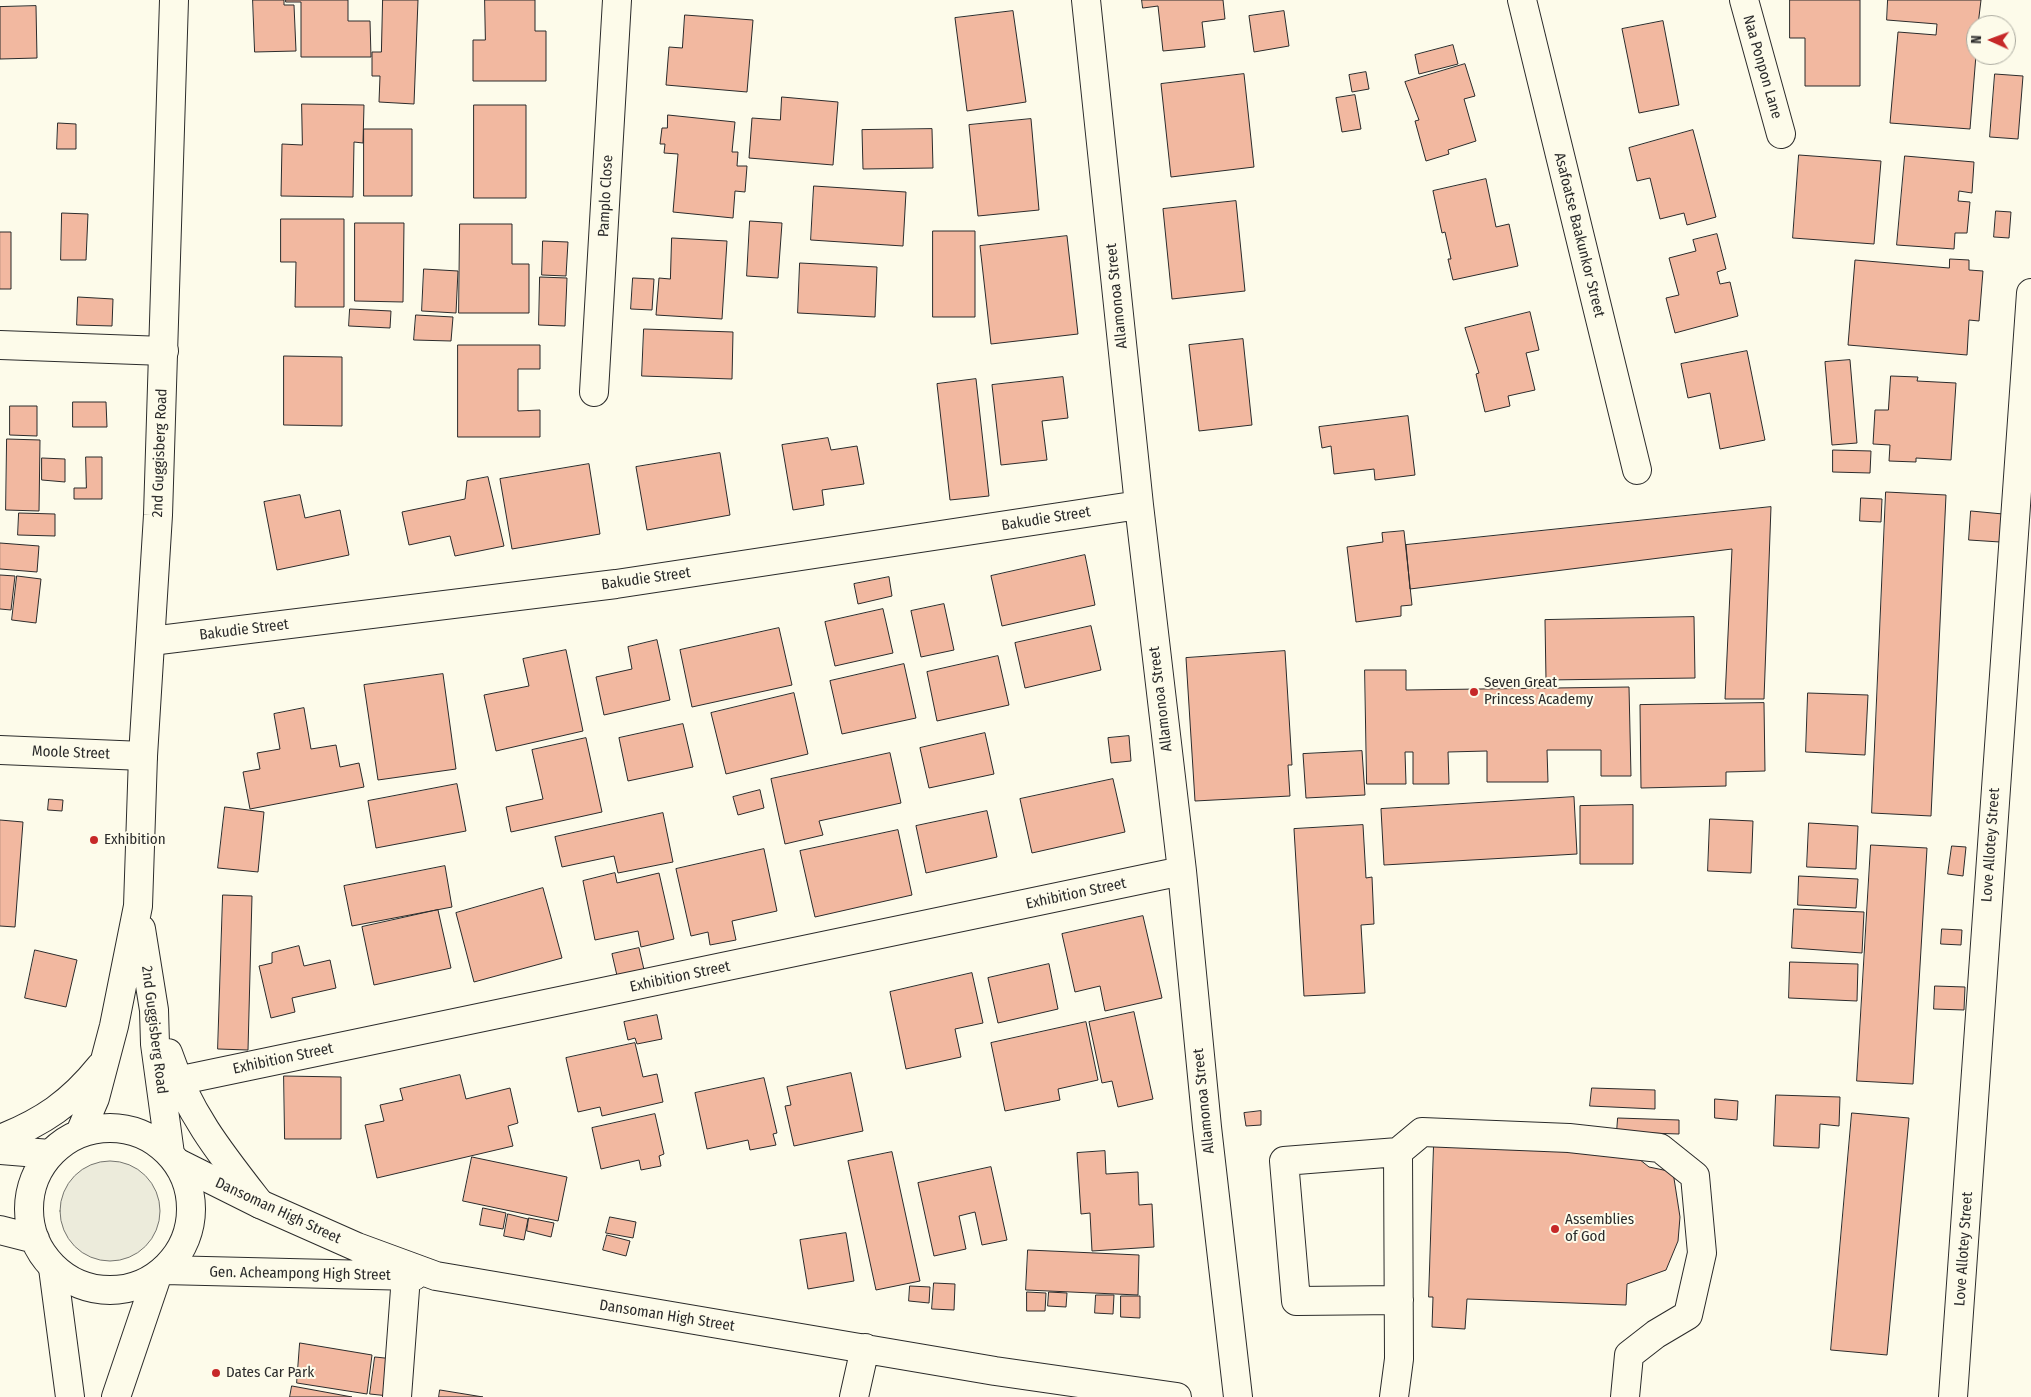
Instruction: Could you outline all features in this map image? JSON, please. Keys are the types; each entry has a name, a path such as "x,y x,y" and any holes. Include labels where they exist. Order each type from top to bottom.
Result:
{"street":[{"name":"2nd Guggisberg Road","path":"80,1133 95,1098 105,1062 126,970 138,906 143,756 152,641 164,351 174,0"},
{"name":"Pamplo Close","path":"594,392 617,0"},
{"name":"Allamonoa Street","path":"1086,0 1139,505 1182,871 1206,1126 1238,1397"},
{"name":"Asafoatse Baakunkor Street","path":"1522,0 1637,470"},
{"name":"Naa Ponpon Lane","path":"1744,0 1781,134"},
{"name":"Love Allotey Street","path":"1953,1397 2031,293"},
{"path":"0,345 164,351"},
{"name":"Bakudie Street","path":"152,641 616,584 1139,505"},
{"name":"Moole Street","path":"0,750 143,756"},
{"name":"Exhibition Street","path":"178,1081 1182,871"},
{"name":"2nd Guggisberg Road","path":"138,906 154,1010 155,1044 174,1158"},
{"path":"154,1010 178,1081 196,1118 260,1204"},
{"path":"0,1139 30,1127 59,1110 84,1087 105,1062"},
{"path":"104,1127 128,1129 151,1138 174,1158 188,1184 192,1207 189,1231 179,1252 160,1273 137,1286 113,1292 93,1289 72,1281 53,1268 35,1239 29,1217 30,1195 37,1173 50,1154 64,1142 80,1133 104,1127"},
{"path":"1399,1300 1296,1301 1284,1162 1398,1152 1422,1132 1569,1138 1660,1148 1695,1176 1702,1253 1688,1316 1656,1334 1629,1355 1625,1397"},
{"path":"0,1150 50,1154"},
{"path":"1394,1397 1400,1360 1398,1152"},
{"name":"Dansoman High Street","path":"174,1158 260,1204 357,1247 436,1276 995,1371 1177,1397"},
{"path":"0,1230 35,1239"},
{"path":"53,1268 70,1397"},
{"path":"116,1397 160,1273"},
{"name":"Gen. Acheampong High Street","path":"160,1273 436,1276"},
{"path":"397,1397 406,1276"},
{"path":"854,1397 865,1348"}],"shaded area":[{"path":"110,1161 129,1165 146,1175 156,1192 160,1211 156,1230 146,1247 129,1257 110,1261 91,1257 74,1247 64,1230 60,1211 64,1192 74,1175 91,1165"}],"building":[{"path":"253,0 284,0 284,5 294,5 296,51 255,52"},
{"path":"286,0 348,0 348,21 370,21 371,57 301,57 301,2 286,2"},
{"path":"383,0 418,0 414,104 379,102 380,76 372,76 372,52 381,52"},
{"path":"485,0 535,0 535,31 546,31 546,81 473,81 473,40 485,40"},
{"path":"1142,0 1223,0 1225,19 1202,22 1205,47 1163,51 1158,6 1143,8"},
{"path":"1790,0 1860,0 1860,86 1805,86 1805,38 1790,38"},
{"path":"1888,0 1981,0 1979,15 1966,15 1966,65 1975,65 1970,129 1890,123 1898,32 1936,35 1937,24 1887,20"},
{"path":"36,6 37,58 0,59 0,7"},
{"path":"1013,11 1026,102 967,111 955,18"},
{"path":"1284,11 1289,46 1254,52 1249,16"},
{"path":"685,15 753,20 747,92 666,85 669,47 682,48"},
{"path":"1663,21 1679,105 1639,113 1622,29"},
{"path":"1453,45 1458,64 1419,74 1415,55"},
{"path":"1465,64 1475,96 1464,99 1476,141 1448,150 1449,154 1426,161 1415,121 1419,120 1405,82"},
{"path":"1366,72 1369,89 1352,92 1349,75"},
{"path":"1244,74 1254,167 1171,177 1161,84"},
{"path":"1995,74 2023,76 2018,139 1990,137"},
{"path":"1355,95 1361,129 1342,132 1336,98"},
{"path":"782,97 838,102 833,165 749,158 752,118 780,120"},
{"path":"302,104 364,105 363,143 354,142 353,197 281,196 282,144 302,145"},
{"path":"474,105 526,105 526,198 474,198"},
{"path":"668,115 735,122 732,152 738,152 737,166 747,166 745,192 735,191 733,218 673,212 678,154 664,153 665,144 660,144 662,128 667,128"},
{"path":"1031,119 1039,210 978,216 969,125"},
{"path":"58,123 76,124 76,149 57,149"},
{"path":"364,129 412,129 412,196 364,196"},
{"path":"932,129 933,168 863,169 862,130"},
{"path":"1693,130 1716,217 1687,225 1684,213 1660,219 1650,178 1637,181 1629,148"},
{"path":"1799,155 1881,161 1874,244 1793,238"},
{"path":"1905,156 1974,162 1972,193 1959,191 1958,201 1970,202 1967,233 1955,233 1954,249 1897,245"},
{"path":"1486,179 1496,227 1509,224 1518,266 1453,280 1445,232 1442,233 1433,191"},
{"path":"814,186 906,192 903,246 811,240"},
{"path":"1236,201 1245,291 1172,299 1163,209"},
{"path":"1996,211 2011,212 2009,238 1994,237"},
{"path":"62,213 88,214 86,260 61,260"},
{"path":"281,219 344,219 344,307 295,307 296,262 281,262"},
{"path":"750,221 782,223 778,278 747,276"},
{"path":"355,223 404,223 403,302 355,301"},
{"path":"460,224 512,224 512,264 529,264 529,313 459,313"},
{"path":"933,231 975,231 975,317 933,317"},
{"path":"0,232 11,232 11,289 0,289"},
{"path":"1717,234 1726,269 1717,272 1720,284 1730,282 1738,316 1675,333 1666,298 1679,295 1669,258 1696,251 1693,240"},
{"path":"1067,236 1078,334 991,344 980,246"},
{"path":"672,238 727,241 722,319 656,315 659,278 670,279"},
{"path":"543,241 568,242 566,276 542,275"},
{"path":"1950,259 1969,260 1969,270 1983,271 1979,321 1969,320 1967,355 1848,345 1855,260 1949,268"},
{"path":"800,263 877,267 875,317 798,313"},
{"path":"424,269 458,271 456,313 422,311"},
{"path":"540,277 567,278 565,326 539,325"},
{"path":"633,278 654,279 652,310 631,309"},
{"path":"78,297 113,299 112,326 77,325"},
{"path":"350,309 391,311 390,328 349,326"},
{"path":"1530,312 1539,350 1526,353 1535,390 1508,396 1510,406 1485,412 1476,374 1479,373 1465,328"},
{"path":"416,315 453,317 451,341 414,340"},
{"path":"644,329 733,332 732,379 642,376"},
{"path":"1243,339 1252,425 1199,431 1189,345"},
{"path":"458,345 540,345 540,369 518,369 518,411 540,410 540,437 458,437"},
{"path":"1747,351 1765,440 1720,449 1710,393 1688,398 1681,364"},
{"path":"284,356 342,357 342,426 284,425"},
{"path":"1850,360 1857,443 1832,445 1825,362"},
{"path":"1891,376 1918,377 1917,381 1956,383 1951,460 1916,458 1916,462 1889,461 1890,445 1873,444 1875,410 1888,410"},
{"path":"1063,377 1068,418 1042,421 1047,460 1001,465 992,385"},
{"path":"976,379 989,496 950,500 937,384"},
{"path":"73,402 106,402 107,427 73,427"},
{"path":"10,406 37,406 37,436 10,435"},
{"path":"1408,416 1415,475 1375,480 1374,469 1334,474 1331,446 1322,448 1319,427"},
{"path":"828,438 831,450 857,446 864,484 822,490 824,505 793,510 782,445"},
{"path":"7,439 40,440 39,511 6,510"},
{"path":"1833,450 1871,451 1870,473 1833,472"},
{"path":"720,453 730,515 647,530 636,467"},
{"path":"86,457 102,457 102,499 74,499 74,488 86,488"},
{"path":"42,458 65,459 65,482 42,480"},
{"path":"589,464 600,534 512,549 500,479"},
{"path":"488,477 504,546 455,556 450,536 409,545 402,512 465,499 467,481"},
{"path":"1886,492 1946,495 1931,816 1872,813"},
{"path":"300,495 305,518 340,510 349,555 277,570 264,502"},
{"path":"1861,498 1882,499 1881,522 1860,521"},
{"path":"1771,507 1764,699 1725,699 1732,549 1410,589 1406,545"},
{"path":"1971,511 2003,514 2000,542 1969,540"},
{"path":"19,513 55,514 55,536 18,535"},
{"path":"1404,531 1412,605 1401,606 1401,616 1356,622 1347,547 1383,542 1382,533"},
{"path":"0,543 39,546 37,572 0,569"},
{"path":"1085,555 1095,605 1002,626 991,576"},
{"path":"0,575 15,576 11,610 0,609"},
{"path":"17,576 41,579 36,623 12,620"},
{"path":"889,577 892,596 858,604 854,584"},
{"path":"944,604 954,650 921,657 911,611"},
{"path":"883,609 893,653 835,666 825,622"},
{"path":"1694,617 1695,678 1546,680 1545,620"},
{"path":"1091,626 1101,670 1025,688 1015,643"},
{"path":"779,628 792,685 692,707 680,650"},
{"path":"657,640 670,700 604,715 596,677 632,669 628,647"},
{"path":"566,650 583,731 496,751 484,695 529,686 523,659"},
{"path":"1285,651 1292,765 1288,765 1290,796 1195,801 1186,658"},
{"path":"998,656 1009,705 937,721 927,672"},
{"path":"904,664 916,718 842,734 830,681"},
{"path":"1365,670 1406,670 1406,690 1629,687 1631,776 1601,776 1601,750 1547,750 1548,782 1487,782 1487,751 1448,752 1449,784 1413,784 1413,752 1405,752 1406,784 1367,784"},
{"path":"443,674 456,769 378,780 364,685"},
{"path":"794,693 808,754 726,774 711,713"},
{"path":"1808,693 1868,695 1865,755 1806,752"},
{"path":"1764,703 1765,771 1726,772 1726,786 1641,788 1640,705"},
{"path":"304,708 311,749 336,745 340,767 359,763 364,787 250,809 243,772 260,769 257,753 280,749 274,714"},
{"path":"683,724 693,767 628,781 619,738"},
{"path":"985,733 994,774 929,788 920,748"},
{"path":"1129,736 1131,761 1111,763 1108,738"},
{"path":"586,738 602,812 511,832 506,807 543,799 532,750"},
{"path":"1362,751 1365,795 1306,798 1303,754"},
{"path":"890,753 901,803 819,821 823,835 785,844 771,779"},
{"path":"1113,779 1125,832 1032,853 1020,799"},
{"path":"457,784 466,831 376,848 368,801"},
{"path":"760,790 764,808 738,815 733,797"},
{"path":"1574,797 1577,854 1384,865 1381,809"},
{"path":"49,799 63,800 62,811 48,810"},
{"path":"1633,805 1633,864 1580,864 1580,806"},
{"path":"225,807 264,812 258,872 218,868"},
{"path":"987,811 997,857 926,873 916,826"},
{"path":"663,813 673,862 618,873 614,856 562,867 555,837"},
{"path":"1710,819 1753,821 1751,873 1708,871"},
{"path":"0,820 23,822 15,927 0,926"},
{"path":"1809,823 1858,826 1856,869 1807,867"},
{"path":"1363,825 1366,878 1372,877 1374,924 1361,925 1365,993 1304,996 1294,829"},
{"path":"898,830 912,895 815,917 800,851"},
{"path":"1871,845 1927,848 1913,1084 1857,1081"},
{"path":"1952,846 1966,847 1963,876 1948,874"},
{"path":"764,849 777,911 732,921 736,940 710,945 708,932 691,936 676,869"},
{"path":"445,866 452,907 352,926 344,886"},
{"path":"615,873 617,883 659,873 674,939 641,947 638,931 595,940 583,881"},
{"path":"1799,876 1858,879 1856,908 1798,905"},
{"path":"543,888 562,958 474,982 456,913"},
{"path":"223,895 252,896 248,1050 218,1049"},
{"path":"1794,909 1864,912 1862,953 1792,948"},
{"path":"438,910 451,968 374,985 362,927"},
{"path":"1143,916 1162,998 1105,1011 1100,986 1075,992 1062,934"},
{"path":"1942,929 1962,930 1961,945 1941,944"},
{"path":"299,946 304,966 330,960 336,988 292,998 295,1012 271,1018 259,966 272,963 272,953"},
{"path":"639,948 645,974 618,980 612,954"},
{"path":"35,950 77,960 66,1007 25,998"},
{"path":"1790,962 1858,964 1857,1001 1789,998"},
{"path":"1049,964 1058,1009 998,1023 988,978"},
{"path":"972,973 983,1023 955,1029 961,1057 906,1069 890,992"},
{"path":"1935,986 1965,987 1964,1010 1934,1009"},
{"path":"1134,1012 1153,1099 1118,1107 1112,1081 1102,1083 1089,1022"},
{"path":"657,1015 662,1039 637,1044 635,1038 628,1040 624,1022"},
{"path":"1086,1022 1098,1080 1058,1089 1060,1100 1005,1111 991,1043"},
{"path":"635,1043 643,1077 657,1074 663,1102 602,1116 600,1107 578,1112 566,1058"},
{"path":"851,1073 863,1131 794,1146 785,1106 791,1105 787,1087"},
{"path":"460,1075 466,1099 510,1088 518,1123 508,1126 513,1146 377,1178 365,1125 384,1121 380,1105 403,1100 400,1089"},
{"path":"284,1076 341,1077 341,1139 285,1139"},
{"path":"764,1078 777,1133 773,1134 776,1145 750,1150 748,1140 707,1149 695,1093"},
{"path":"1592,1088 1655,1090 1655,1109 1590,1106"},
{"path":"1776,1095 1840,1097 1839,1126 1820,1124 1819,1148 1774,1146"},
{"path":"1715,1099 1738,1101 1737,1120 1715,1118"},
{"path":"1261,1111 1261,1125 1246,1126 1244,1113"},
{"path":"1852,1113 1909,1118 1887,1355 1831,1350"},
{"path":"655,1114 664,1154 659,1156 661,1166 641,1170 639,1160 601,1169 592,1128"},
{"path":"1618,1118 1679,1120 1679,1134 1617,1132"},
{"name":"Assemblies of God","path":"1434,1144 1629,1151 1649,1167 1673,1172 1680,1217 1678,1241 1666,1270 1627,1284 1626,1305 1467,1299 1465,1329 1432,1327 1433,1297 1429,1297"},
{"path":"1105,1151 1106,1174 1138,1172 1139,1205 1152,1204 1154,1247 1092,1251 1090,1213 1081,1214 1077,1153"},
{"path":"892,1152 920,1281 876,1290 848,1161"},
{"path":"472,1157 567,1177 558,1221 463,1201"},
{"path":"991,1167 1007,1240 982,1245 975,1212 959,1216 966,1249 934,1256 918,1183"},
{"path":"483,1208 506,1213 503,1229 480,1225"},
{"path":"508,1214 528,1219 524,1240 504,1236"},
{"path":"610,1217 636,1222 633,1238 606,1233"},
{"path":"529,1218 554,1223 551,1237 527,1231"},
{"path":"846,1233 854,1281 808,1289 800,1240"},
{"path":"607,1235 630,1241 626,1256 603,1250"},
{"path":"1028,1250 1139,1255 1138,1295 1026,1290"},
{"path":"934,1283 955,1284 954,1310 932,1309"},
{"path":"910,1286 930,1287 929,1303 909,1301"},
{"path":"1027,1292 1046,1293 1045,1311 1027,1311"},
{"path":"1049,1292 1067,1293 1066,1307 1048,1306"},
{"path":"1096,1295 1114,1295 1113,1314 1095,1313"},
{"path":"1121,1296 1140,1296 1140,1318 1121,1317"},
{"path":"300,1343 372,1355 367,1394 297,1383"},
{"path":"375,1357 394,1359 389,1396 370,1394"},
{"path":"292,1386 352,1397 290,1397"},
{"path":"440,1390 483,1397 439,1397"}],"place":[{"name":"Seven Great Princess Academy","path":"1474,692"},
{"name":"Exhibition","path":"94,840"},
{"name":"Assemblies of God","path":"1555,1229"},
{"name":"Dates Car Park","path":"216,1373"}]}
